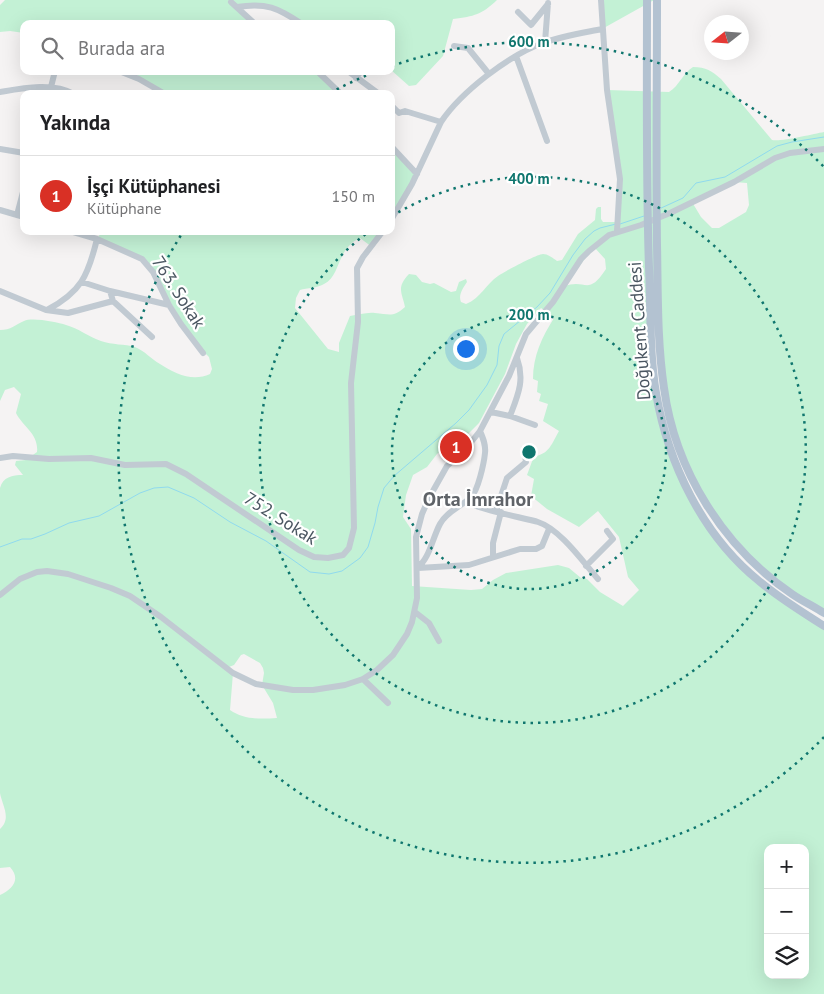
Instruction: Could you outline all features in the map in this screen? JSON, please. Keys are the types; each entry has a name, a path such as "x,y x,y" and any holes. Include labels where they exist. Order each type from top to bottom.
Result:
{"main road":[{"name":"Doğukent Caddesi","path":"647,0 647,209 655,329 664,390 678,444 687,470 721,527 764,572 791,593 824,613"},
{"name":"Doğukent Caddesi","path":"657,0 655,329 656,392 661,419 669,447 680,474 694,502 714,533 733,557 758,580 824,626"}],"street":[{"path":"601,0 610,118 620,179 617,231"},
{"path":"230,2 251,20"},
{"path":"545,42 548,2"},
{"path":"518,12 532,24 548,2"},
{"path":"237,7 252,5 268,6 296,20"},
{"path":"395,214 441,122 453,107 489,74 516,56 545,42 602,30"},
{"path":"454,46 468,48 489,74"},
{"path":"516,56 547,141"},
{"path":"50,88 54,75"},
{"path":"129,75 158,90"},
{"path":"321,75 337,90"},
{"path":"353,75 373,90"},
{"path":"40,90 50,88 66,90"},
{"path":"0,92 20,91"},
{"path":"395,109 399,113 405,111 441,122"},
{"path":"0,149 20,152"},
{"path":"395,150 416,174"},
{"path":"2,590 28,575 47,571 68,574 111,588 144,605 178,629 233,674 256,684 293,690 313,690 346,685 363,679 378,670 393,655 407,634 415,612 416,537 425,506 447,466 464,451 480,431 517,358 526,334 539,316 553,302 581,260 598,243 617,231 641,225 670,213 734,182 775,158 799,152 824,150"},
{"path":"0,210 20,216"},
{"name":"763. Sokak","path":"83,235 142,259 153,272 169,305 181,324 203,353"},
{"name":"752. Sokak","path":"0,458 12,456 49,459 91,458 124,465 146,463 169,464 299,550 323,558 334,558 342,555 349,548 354,528 352,383 358,322 357,268 380,235"},
{"path":"46,310 71,295 82,282 92,258 96,239"},
{"path":"82,282 110,291 169,305"},
{"path":"0,291 46,310 68,313 114,301"},
{"path":"110,291 114,301 152,337"},
{"path":"510,416 522,371 517,358"},
{"path":"491,412 510,416 535,425"},
{"path":"417,568 423,563 440,524 446,515 471,498 478,486 485,453 480,431"},
{"path":"494,557 493,543 498,512 508,478 526,462 524,449"},
{"path":"471,498 475,506 541,523 559,536 598,578"},
{"path":"417,568 469,565 520,549 539,548 549,529"},
{"path":"586,566 613,539 607,531"},
{"path":"415,612 429,623 439,642"},
{"path":"363,679 388,703"}],"green space":[{"path":"5,0 497,0 477,14 453,19 443,56 416,85 409,86 395,74 395,20 295,20 273,8 238,7 251,20 20,20 20,32 0,32 0,5"},
{"path":"601,0 654,0 602,29"},
{"path":"693,67 702,68 721,79 772,140 790,139 824,132 824,613 764,572 702,498 670,416 658,322 652,321 653,366 669,447 714,533 758,580 824,626 824,994 0,994 0,895 12,887 15,876 10,867 0,868 0,829 4,825 6,816 0,793 0,488 3,481 8,477 23,475 15,465 16,461 26,460 37,452 37,446 33,435 16,413 21,394 14,387 5,390 0,401 0,330 28,320 57,323 75,328 101,341 135,347 178,374 191,377 204,376 210,374 212,369 209,357 195,343 148,265 97,239 100,235 380,235 372,247 360,238 352,243 329,280 319,286 300,290 296,298 295,308 328,349 339,352 339,343 350,316 369,313 394,314 405,307 401,287 409,274 416,275 422,282 434,283 451,292 456,291 459,282 466,279 467,282 460,297 461,302 466,304 480,295 498,276 534,257 545,254 557,261 562,260 578,234 595,220 598,207 601,207 601,219 603,222 618,222 620,179 607,90 669,92","holes":["734,182 747,183 749,205 746,212 719,228 712,228 701,217 692,202","594,247 605,259 606,269 595,283 563,287","541,308 554,318 539,347 533,379 538,381 537,392 541,394 539,401 548,404 543,421 559,431 547,451 534,456 527,475 534,479 531,496 547,509 579,527 598,511 619,537 628,577 639,590 623,606 600,592 587,579 581,578 569,568 558,565 506,573 482,589 412,586 411,529 403,517 406,495 413,475 427,467 447,445 466,436 479,423 505,374 516,344 527,324","244,654 260,663 263,668 262,685 273,703 277,718 259,719 241,716 230,710 233,673 229,667 234,665 241,655"]},
{"path":"137,75 321,75 337,90 159,90"},
{"path":"395,152 415,174 395,212"}],"waterway":[{"path":"659,209 683,198 696,183 725,177 777,146 824,137"},
{"path":"620,224 644,216"},
{"path":"0,547 22,539 31,539 69,523 99,516 140,493 154,488 168,487 194,498 230,522 266,541 310,572 329,574 342,571 360,558 368,547 384,488 394,476 456,423 469,410 487,385 497,365 499,346 504,334 537,307 550,293 585,239 600,228 616,224"}],"place":[{"name":"İşçi Kütüphanesi","path":"456,447"}],"district":[{"name":"Orta İmrahor","path":"478,499"}]}
